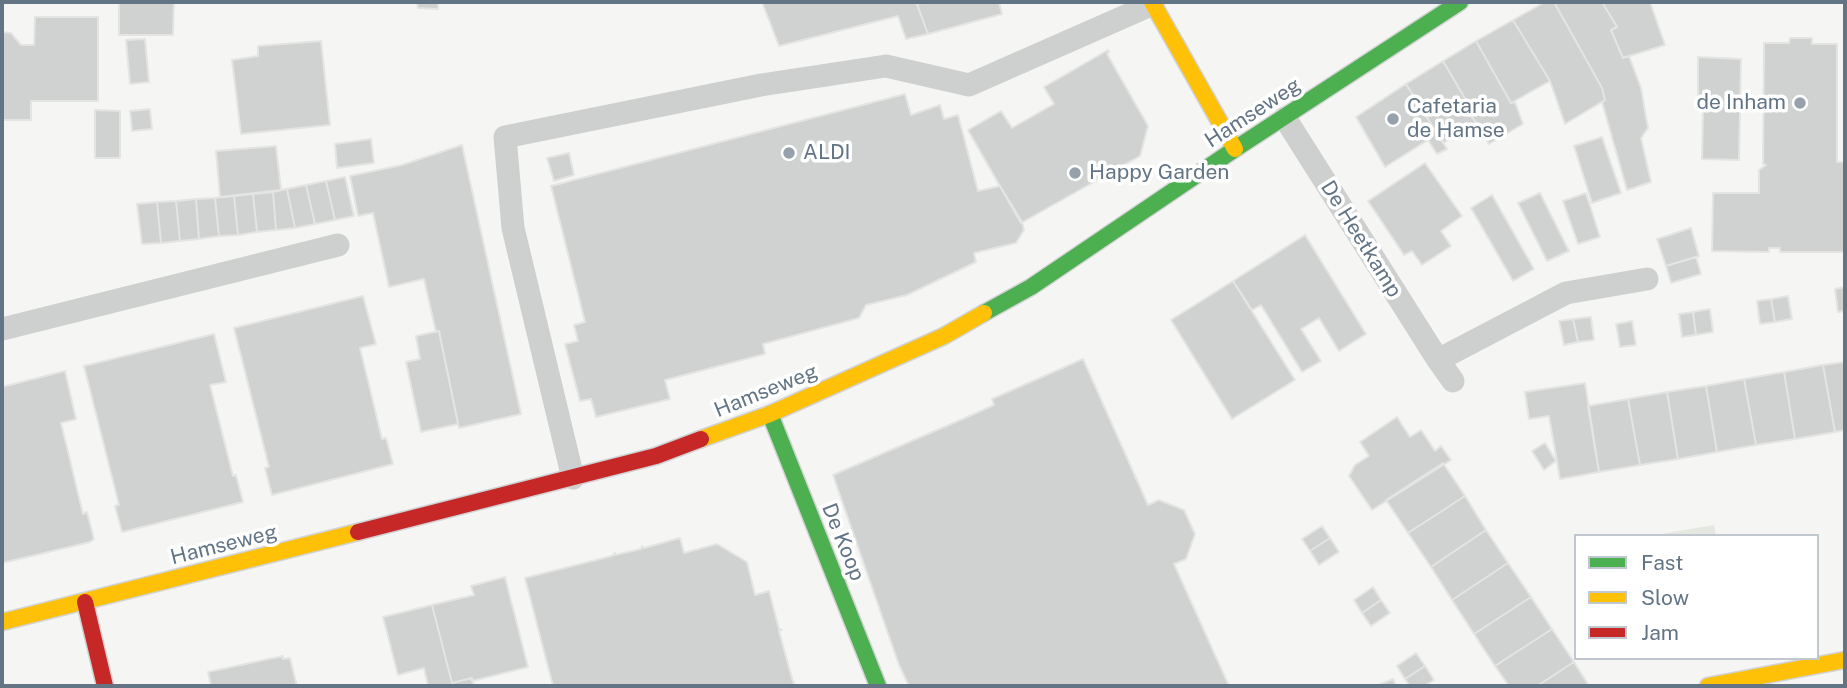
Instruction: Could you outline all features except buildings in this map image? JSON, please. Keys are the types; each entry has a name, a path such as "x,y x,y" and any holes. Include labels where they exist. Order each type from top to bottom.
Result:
{"street":[{"name":"Hamseweg","path":"2,622 656,456 769,414 944,336 1031,287 1460,2"},
{"path":"1152,3 1235,149"},
{"name":"De Koop","path":"769,414 878,686"},
{"path":"85,602 105,686"},
{"path":"1708,686 1845,660"}],"lane":[{"path":"573,478 513,229 505,138 761,85 886,66 968,85 1152,3"},
{"name":"De Heetkamp","path":"1285,117 1453,381"},
{"path":"2,329 338,245"},
{"path":"1438,360 1566,293 1647,278"}],"shaded area":[{"path":"1714,525 1716,534 1661,534"}],"traffic: fast":[{"path":"984,313 1031,287 1460,2"},
{"path":"770,414 878,686"}],"traffic: slow":[{"path":"1152,2 1235,149"},
{"path":"701,439 770,414 944,336 984,313"},
{"path":"2,622 358,532"},
{"path":"1708,686 1845,660"}],"traffic: jam":[{"path":"358,532 656,456 701,439"},
{"path":"85,602 105,686"}],"place":[{"name":"de Inham","path":"1800,103"},
{"name":"Cafetaria de Hamse","path":"1393,119"},
{"name":"ALDI","path":"789,153"},
{"name":"Happy Garden","path":"1075,173"}]}
